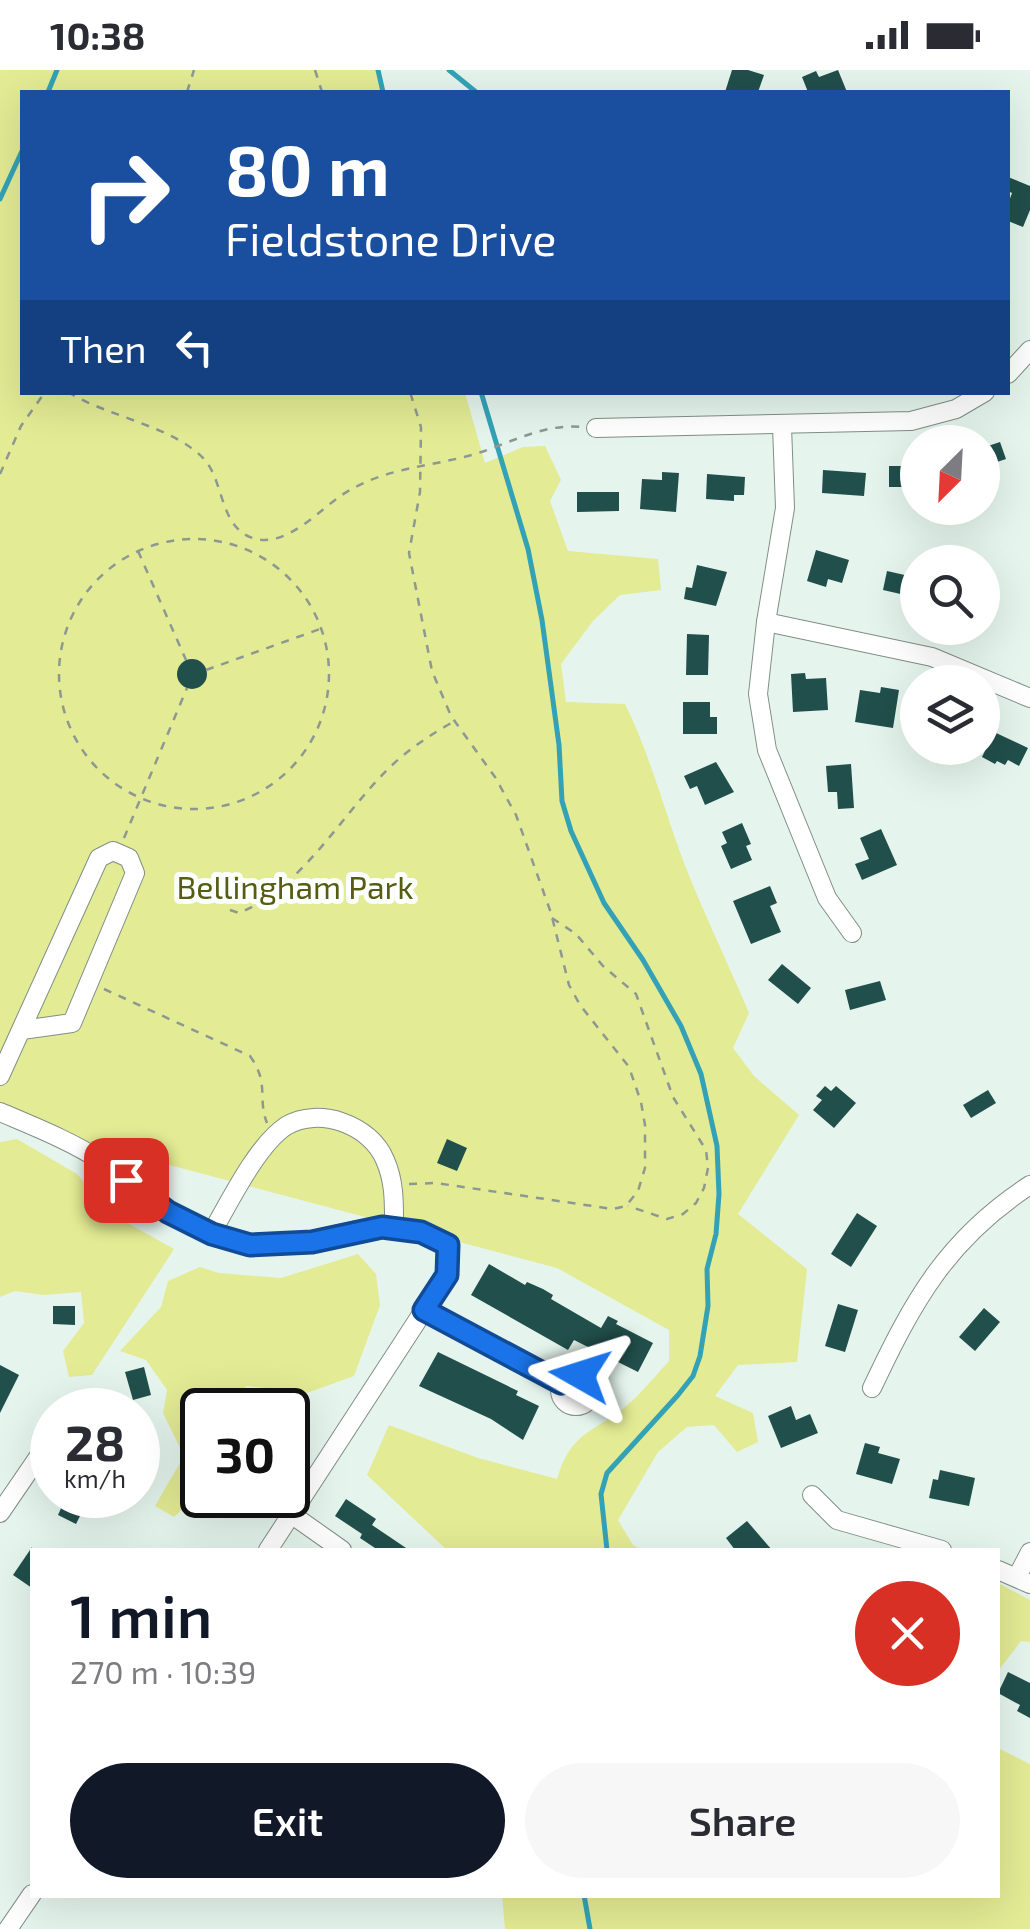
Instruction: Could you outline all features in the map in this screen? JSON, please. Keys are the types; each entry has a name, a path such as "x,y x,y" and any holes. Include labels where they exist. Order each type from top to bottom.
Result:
{"street":[{"path":"1010,372 1030,350"},
{"path":"596,428 911,422 956,410 980,395"},
{"path":"782,426 784,508 758,694 767,750 827,898 852,934"},
{"path":"766,622 932,657 1030,698"},
{"path":"0,1076 99,858 113,851 129,858 135,873 72,1023 22,1030"},
{"path":"0,1112 64,1140 104,1163 168,1212 212,1234 250,1245 312,1242 382,1227 421,1232 448,1245 447,1275 310,1485"},
{"path":"212,1234 273,1138 297,1122 321,1118 345,1123 368,1136 384,1156 394,1186 394,1228"},
{"path":"872,1388 905,1318 937,1268 977,1225 1030,1185"},
{"path":"424,1310 561,1383"},
{"path":"0,1513 30,1469"},
{"path":"812,1494 837,1520 935,1548"},
{"path":"269,1548 288,1518"},
{"path":"297,1518 339,1548"},
{"path":"1023,1580 1030,1552"},
{"path":"8,1929 30,1897"}],"path":[{"path":"0,474 20,426 43,395"},
{"path":"74,395 111,415 182,443 202,457 212,470 230,519 254,539 271,540 289,534 364,482 566,426 596,428"},
{"path":"411,395 421,427 420,492 409,553 432,670 454,721 495,777 516,815 552,918 569,985 580,1005 629,1066 645,1125 645,1168 638,1191 626,1206"},
{"path":"246,550 254,539"},
{"path":"181,540 214,542 246,550 284,574 311,608 320,629 328,676 320,723 295,764 258,793 212,808 176,808 141,798 120,787 85,754 64,711 59,688 63,640 83,596 98,578 138,552 181,540"},
{"path":"138,552 186,660"},
{"path":"206,670 320,629"},
{"path":"117,853 188,688"},
{"path":"230,910 238,913 283,889 390,766 454,721"},
{"path":"394,1186 436,1183 598,1209 626,1206 666,1219 683,1214 696,1203 708,1168 706,1150 673,1097 636,994 603,966 576,934 552,918"},
{"path":"89,982 250,1056 259,1068 264,1089 263,1113 273,1138"}],"green space":[{"name":"Bellingham Park","path":"0,70 376,70 381,90 20,90 20,395 466,395 485,463 523,447 545,446 561,480 550,501 568,551 658,559 661,590 620,595 593,621 561,664 566,702 625,704 684,863 749,1013 733,1048 754,1076 799,1115 738,1214 807,1269 797,1362 738,1365 715,1396 753,1413 758,1442 737,1452 714,1425 687,1427 658,1452 618,1520 638,1548 445,1548 367,1475 389,1425 478,1458 557,1479 576,1443 631,1402 669,1361 669,1330 557,1268 0,1120"},
{"path":"17,1139 77,1174 115,1216 174,1249 92,1375 69,1377 63,1351 84,1323 81,1292 44,1295 15,1291 0,1297 0,1142"},
{"path":"358,1254 376,1274 380,1305 354,1376 310,1392 310,1388 247,1386 180,1388 180,1448 163,1413 167,1390 146,1360 120,1351 161,1307 168,1281 200,1267 219,1273 281,1278"},
{"path":"180,1463 180,1511 174,1517 160,1509 160,1497"},
{"path":"1000,1584 1030,1600 1030,1642 1021,1641 1000,1668"},
{"path":"1000,1749 1030,1764 1030,1929 505,1929 502,1898 1000,1898"}],"building":[{"path":"732,70 764,75 759,90 726,90"},
{"path":"838,70 846,90 807,90 802,77 816,71 819,77"},
{"path":"1010,178 1030,186 1030,210 1023,227 1010,222"},
{"path":"889,466 900,466 900,487 889,487"},
{"path":"823,470 866,473 864,496 822,493"},
{"path":"662,472 679,473 676,512 640,509 642,479 662,480"},
{"path":"707,474 745,477 744,495 734,495 734,501 706,499"},
{"path":"577,492 619,492 619,511 577,512"},
{"path":"816,550 849,560 842,583 828,579 826,587 807,581"},
{"path":"697,565 727,572 716,606 684,599 686,587 692,588"},
{"path":"887,571 900,574 900,594 883,590"},
{"path":"687,634 709,635 708,675 686,675"},
{"path":"192,659 203,663 207,674 203,685 192,689 181,685 177,674 181,663"},
{"path":"805,673 806,679 826,678 828,710 793,712 791,674"},
{"path":"881,687 899,690 893,728 855,722 860,690 880,693"},
{"path":"683,702 710,702 710,717 717,717 717,734 683,734"},
{"path":"1000,735 1028,748 1019,766 1008,760 1005,765 1000,762"},
{"path":"716,762 734,792 705,805 697,786 690,789 684,776"},
{"path":"851,764 854,808 838,809 837,792 828,792 826,766"},
{"path":"742,823 751,844 746,846 752,860 731,869 721,846 727,843 722,832"},
{"path":"881,829 897,865 862,880 855,864 869,859 860,838"},
{"path":"770,886 777,903 770,906 781,932 751,944 733,901"},
{"path":"782,964 811,988 798,1004 768,980"},
{"path":"880,981 886,1000 850,1010 845,990"},
{"path":"825,1086 831,1091 836,1086 856,1103 834,1128 813,1110 822,1100 816,1096"},
{"path":"988,1090 996,1103 971,1118 963,1105"},
{"path":"447,1139 467,1148 457,1171 437,1163"},
{"path":"857,1213 877,1226 851,1267 831,1254"},
{"path":"489,1264 525,1285 527,1282 543,1289 553,1295 551,1299 601,1328 608,1316 653,1343 638,1372 574,1340 568,1350 471,1295"},
{"path":"838,1304 858,1310 845,1352 825,1346"},
{"path":"53,1306 75,1306 75,1325 53,1324"},
{"path":"984,1308 1000,1322 975,1351 959,1337"},
{"path":"438,1352 518,1391 516,1395 539,1406 523,1440 491,1419 419,1386"},
{"path":"0,1365 19,1375 0,1413"},
{"path":"144,1367 149,1388 130,1388 125,1372"},
{"path":"791,1406 796,1420 810,1414 818,1433 781,1448 768,1416"},
{"path":"865,1443 880,1447 878,1453 900,1459 892,1484 856,1474"},
{"path":"940,1470 975,1478 969,1506 929,1498 933,1479 938,1480"},
{"path":"346,1499 376,1519 372,1525 406,1548 375,1548 335,1516"},
{"path":"747,1521 770,1548 734,1548 726,1538"},
{"path":"30,1550 30,1587 13,1575"},
{"path":"1008,1672 1030,1683 1030,1718 1017,1711 1020,1705 1000,1694"}],"waterway":[{"path":"49,90 57,70"},
{"path":"378,70 383,90"},
{"path":"449,70 474,90"},
{"path":"0,199 20,155"},
{"path":"482,395 528,549 559,745 562,801 571,831 604,903 681,1026 701,1074 717,1146 716,1234 707,1269 708,1306 700,1356 693,1376 678,1395 607,1473 601,1494 607,1548"},
{"path":"585,1898 590,1929"}],"route":[{"path":"126,1180 168,1212 212,1234 250,1245 312,1242 382,1227 421,1232 448,1245 447,1275 424,1310 561,1383 569,1376 580,1375"}]}
